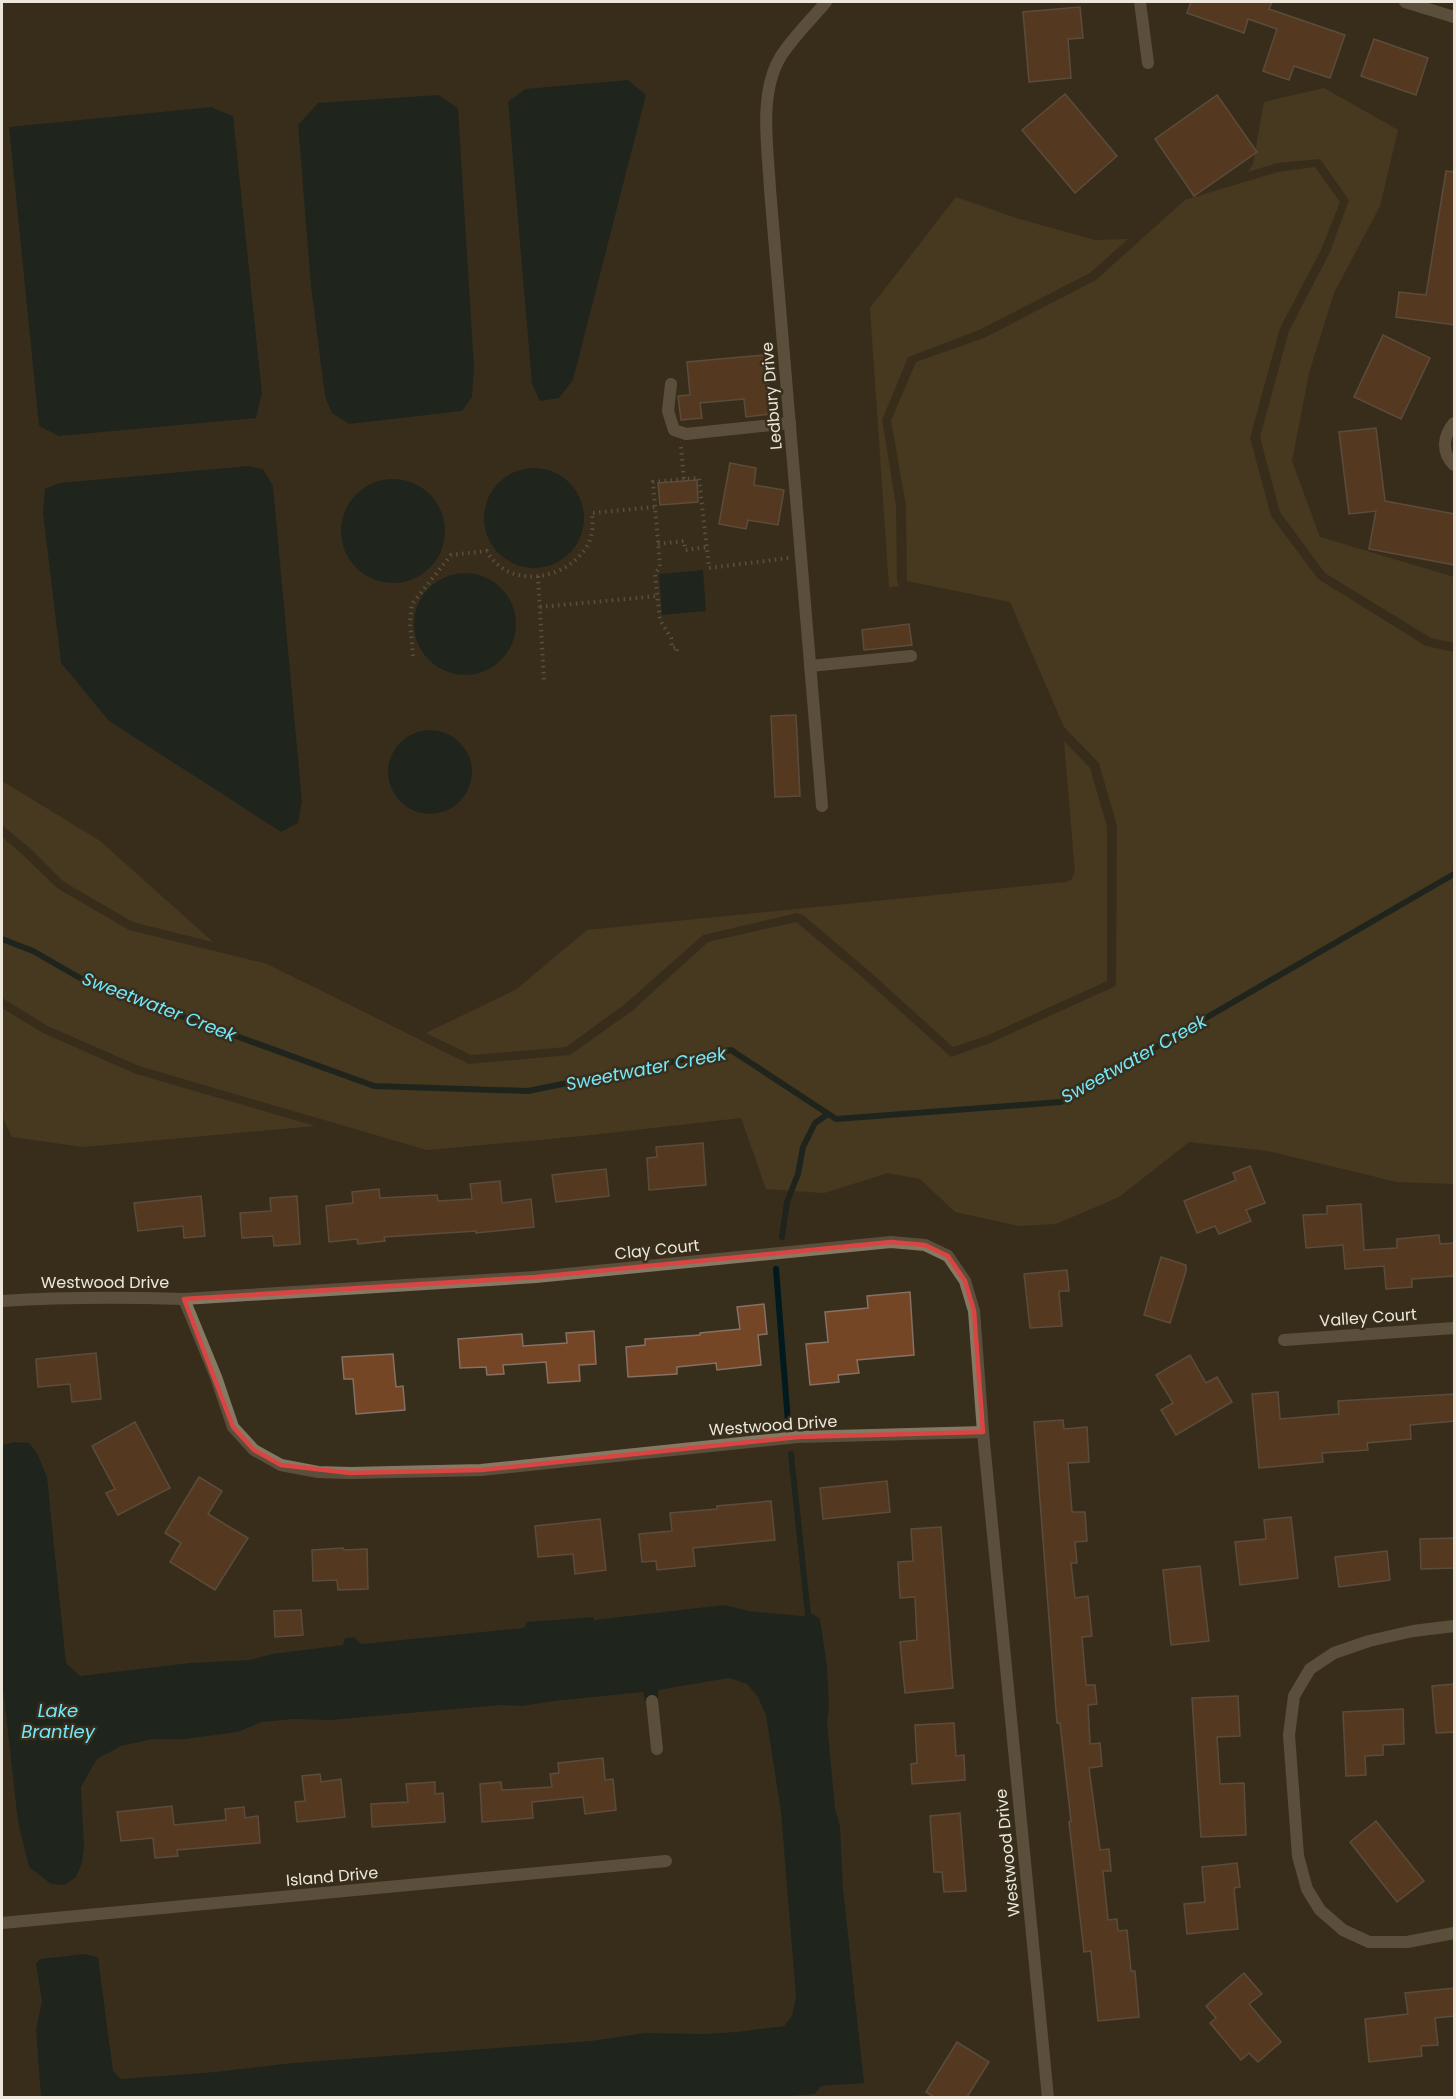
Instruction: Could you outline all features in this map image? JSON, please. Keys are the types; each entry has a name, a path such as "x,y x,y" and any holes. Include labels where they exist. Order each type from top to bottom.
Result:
{"street":[{"name":"Ledbury Drive","path":"822,806 770,189 767,114 770,80 780,58 795,36 826,2"},
{"path":"1140,2 1148,63"},
{"path":"1405,2 1455,17"},
{"path":"671,384 668,411 674,430 686,434 790,423"},
{"path":"1455,423 1448,430 1444,446 1451,463 1455,465"},
{"path":"810,666 911,656"},
{"name":"Clay Court","path":"184,1299 536,1277 891,1242 925,1245 948,1256 965,1281 974,1311 983,1432"},
{"name":"Westwood Drive","path":"2,1301 132,1297 184,1299 216,1377 233,1427 254,1450 281,1465 318,1472 481,1470 798,1437 983,1432 1048,2097"},
{"name":"Valley Court","path":"1284,1340 1455,1328"},
{"path":"1455,1626 1413,1631 1369,1641 1334,1653 1310,1669 1294,1696 1289,1735 1298,1856 1307,1889 1320,1910 1343,1930 1369,1942 1407,1942 1455,1933"},
{"path":"652,1701 657,1749"},
{"name":"Island Drive","path":"2,1923 666,1861"}],"path":[{"path":"680,431 684,479"},
{"path":"677,651 677,647 672,648 671,638 660,620 655,574 660,567 652,482 699,478 709,568 801,557"},
{"path":"413,656 410,623 412,604 451,555 487,551 508,571 520,576 538,576 564,569 585,549 593,527 592,513 655,507"},
{"path":"658,544 684,541 685,550 707,547"},
{"path":"538,576 544,680"},
{"path":"540,607 658,596"}],"highlighted area":[{"path":"891,1242 925,1245 948,1256 965,1281 974,1311 983,1432 798,1437 481,1470 350,1473 281,1465 254,1450 233,1427 184,1299 536,1277"}],"shaded area":[{"path":"1324,88 1398,130 1380,206 1334,293 1309,373 1292,461 1320,537 1454,577 1454,643 1431,638 1325,573 1280,512 1260,437 1289,331 1330,252 1349,200 1320,159 1277,163 1248,172 1253,164 1264,102"},
{"path":"1315,167 1340,202 1321,250 1280,328 1250,438 1271,516 1318,579 1426,646 1454,652 1454,1184 1397,1182 1268,1151 1189,1142 1119,1197 1056,1224 1019,1226 955,1212 920,1179 888,1173 824,1193 766,1189 741,1118 427,1150 139,1066 48,1026 2,998 2,837 57,888 129,930 267,964 469,1064 570,1055 632,1011 708,942 796,922 861,976 951,1057 990,1043 1116,986 1117,826 1099,763 1064,727 1010,602 907,581 906,505 891,421 916,362 984,338 1096,280 1185,200 1278,172"},
{"path":"956,197 1019,219 1095,240 1128,239 1090,273 979,330 908,357 882,420 896,506 897,581 899,586 889,587 870,308"},
{"path":"1064,741 1090,768 1107,827 1107,981 986,1036 953,1047 868,970 803,915 797,913 703,935 625,1004 566,1047 471,1055 426,1033 517,989 587,930 1071,880 1075,873"},
{"path":"2,781 100,841 213,942 133,922 64,882 31,849 2,825"},
{"path":"2,1008 43,1033 136,1074 315,1126 83,1147 12,1137 2,1116"}],"water":[{"path":"628,80 646,95 573,380 559,398 540,401 532,384 508,102 525,89"},
{"path":"438,95 458,108 474,367 472,397 462,411 349,424 332,413 325,397 311,286 298,125 318,103"},
{"path":"211,107 233,116 262,393 256,418 59,436 39,426 9,127"},
{"path":"248,466 263,469 273,486 302,802 298,823 281,832 109,721 61,663 43,513 45,489 59,483"},
{"path":"534,468 553,472 570,482 580,499 584,518 580,537 570,554 553,564 534,568 515,564 498,554 488,537 484,518 488,499 498,482 515,472"},
{"path":"393,479 413,483 430,494 441,511 445,531 441,551 430,568 413,579 393,583 373,579 356,568 345,551 341,531 345,511 356,494 373,483"},
{"path":"703,570 706,611 662,615 659,574"},
{"path":"465,573 485,577 501,588 512,604 516,624 512,644 501,660 485,671 465,675 445,671 429,660 418,644 414,624 418,604 429,588 445,577"},
{"path":"422,730 438,730 454,737 465,748 472,764 469,788 460,802 438,814 422,814 406,807 395,796 388,780 388,764 395,748 406,737"},
{"name":"Lake Brantley","path":"14,1442 29,1443 37,1453 47,1477 66,1663 80,1676 190,1663 250,1660 272,1654 343,1645 345,1638 354,1637 361,1644 524,1628 527,1622 593,1617 594,1620 724,1605 749,1611 802,1616 813,1614 820,1619 827,1666 829,1707 827,1722 835,1808 840,1826 843,1888 864,2083 821,2086 815,2094 766,2098 41,2097 36,2029 42,2001 36,1964 40,1959 84,1954 98,1957 113,2071 121,2079 292,2063 591,2041 645,2033 736,2032 784,2026 792,2016 796,1997 781,1812 766,1716 758,1697 747,1684 729,1678 658,1690 658,1700 645,1701 643,1692 522,1706 501,1705 330,1720 293,1719 262,1722 238,1732 184,1739 153,1739 121,1746 97,1759 81,1787 84,1846 82,1863 76,1877 64,1885 51,1884 29,1867 18,1822 2,1679 2,1445"}],"building":[{"path":"1191,2 1272,2 1269,9 1345,35 1330,78 1294,66 1289,80 1263,71 1277,29 1248,19 1244,33 1187,13"},
{"path":"1080,7 1083,38 1068,39 1071,78 1029,82 1023,12"},
{"path":"1374,39 1428,58 1416,95 1361,76"},
{"path":"1065,94 1117,156 1075,193 1022,130"},
{"path":"1217,95 1257,152 1194,196 1155,139"},
{"path":"1446,171 1455,172 1455,325 1396,317 1399,292 1426,295"},
{"path":"1383,335 1430,358 1401,419 1354,397"},
{"path":"765,355 771,414 746,417 744,399 700,403 702,418 681,420 678,396 690,395 687,362"},
{"path":"1376,428 1385,501 1455,514 1455,565 1369,549 1376,511 1349,514 1339,432"},
{"path":"730,463 756,468 754,485 784,490 778,525 748,520 746,529 719,524"},
{"path":"697,480 698,502 660,505 658,483"},
{"path":"909,624 912,645 864,650 862,630"},
{"path":"796,715 800,796 775,797 771,716"},
{"path":"703,1143 706,1185 649,1190 647,1158 657,1157 656,1147"},
{"path":"1250,1166 1265,1203 1246,1210 1251,1221 1219,1234 1215,1226 1197,1233 1184,1201 1236,1180 1233,1173"},
{"path":"606,1169 609,1196 556,1202 552,1175"},
{"path":"500,1181 502,1203 531,1199 534,1227 476,1233 476,1231 384,1237 385,1241 358,1244 357,1239 329,1242 326,1206 353,1203 352,1192 379,1189 380,1198 437,1195 438,1201 472,1199 470,1184"},
{"path":"201,1196 205,1236 184,1238 183,1226 138,1231 134,1203"},
{"path":"297,1196 300,1244 274,1246 273,1236 242,1238 240,1213 271,1211 270,1198"},
{"path":"1361,1204 1364,1250 1397,1248 1397,1239 1439,1235 1440,1244 1455,1243 1455,1276 1412,1279 1412,1287 1386,1289 1384,1266 1345,1269 1343,1245 1306,1248 1303,1215 1327,1214 1327,1206"},
{"path":"1161,1257 1186,1265 1170,1323 1144,1315"},
{"path":"1067,1270 1069,1291 1059,1291 1062,1326 1030,1328 1024,1274"},
{"path":"910,1292 914,1355 857,1360 859,1373 838,1375 839,1382 810,1385 806,1344 828,1342 825,1312 868,1308 867,1296"},
{"path":"764,1304 767,1334 758,1335 761,1365 717,1370 716,1363 677,1367 677,1374 628,1377 626,1347 645,1345 645,1339 740,1329 737,1307"},
{"path":"594,1331 596,1364 579,1365 580,1381 548,1383 546,1362 503,1365 504,1374 487,1375 486,1367 460,1368 458,1339 522,1334 523,1346 567,1343 566,1333"},
{"path":"96,1353 101,1399 72,1402 70,1384 38,1387 36,1359"},
{"path":"393,1354 396,1387 403,1386 405,1410 356,1414 353,1379 344,1379 342,1357"},
{"path":"1190,1355 1206,1383 1217,1377 1232,1402 1176,1435 1161,1410 1173,1403 1156,1375"},
{"path":"1278,1392 1280,1419 1339,1414 1338,1401 1455,1394 1455,1421 1410,1425 1411,1439 1367,1443 1368,1450 1322,1453 1323,1462 1259,1468 1252,1394"},
{"path":"1063,1420 1064,1429 1087,1427 1089,1462 1068,1463 1072,1512 1085,1512 1087,1541 1075,1542 1077,1563 1071,1563 1075,1598 1088,1596 1092,1636 1082,1637 1086,1685 1095,1685 1097,1704 1088,1705 1090,1744 1100,1743 1102,1766 1089,1768 1100,1850 1109,1849 1111,1871 1103,1871 1108,1920 1117,1919 1118,1931 1127,1930 1131,1971 1135,1971 1139,2017 1098,2021 1091,1951 1084,1952 1060,1723 1057,1723 1034,1422"},
{"path":"135,1422 170,1488 118,1515 106,1493 115,1489 92,1446"},
{"path":"199,1477 222,1491 208,1514 248,1538 215,1590 170,1562 181,1543 165,1533"},
{"path":"887,1481 890,1512 823,1519 820,1488"},
{"path":"771,1501 775,1540 693,1548 695,1566 657,1570 656,1561 642,1562 639,1534 672,1531 670,1513"},
{"path":"1291,1517 1298,1578 1240,1585 1235,1542 1266,1539 1264,1520"},
{"path":"600,1519 606,1570 575,1574 573,1554 538,1557 535,1526"},
{"path":"941,1527 953,1688 905,1693 900,1642 917,1640 915,1597 900,1598 898,1562 913,1561 911,1529"},
{"path":"1455,1538 1455,1568 1421,1569 1420,1539"},
{"path":"343,1548 344,1550 367,1549 368,1589 338,1590 337,1580 313,1581 312,1550"},
{"path":"1387,1551 1390,1580 1339,1587 1335,1557"},
{"path":"1200,1566 1209,1641 1171,1645 1163,1570"},
{"path":"301,1610 303,1635 275,1637 274,1611"},
{"path":"1455,1684 1455,1732 1436,1733 1432,1686"},
{"path":"1238,1696 1240,1736 1217,1737 1220,1784 1244,1783 1246,1835 1201,1837 1192,1698"},
{"path":"1403,1709 1404,1744 1383,1745 1383,1755 1365,1756 1366,1775 1346,1776 1343,1712"},
{"path":"954,1723 956,1756 964,1755 965,1780 912,1784 911,1764 917,1763 915,1725"},
{"path":"603,1758 605,1780 613,1779 616,1810 585,1814 583,1797 532,1802 533,1818 482,1822 480,1784 501,1782 502,1790 552,1787 550,1774 559,1773 558,1763"},
{"path":"320,1774 321,1782 341,1779 345,1817 297,1822 295,1802 305,1801 302,1776"},
{"path":"435,1782 435,1794 443,1793 445,1822 372,1827 371,1804 408,1802 406,1784"},
{"path":"172,1806 174,1825 226,1820 225,1809 244,1807 245,1818 258,1816 260,1843 177,1850 178,1856 155,1858 153,1838 121,1841 117,1812"},
{"path":"960,1813 966,1891 944,1892 942,1872 934,1872 930,1816"},
{"path":"1376,1821 1424,1881 1397,1902 1350,1842"},
{"path":"1237,1863 1240,1887 1234,1888 1238,1929 1187,1934 1184,1904 1205,1902 1202,1867"},
{"path":"1244,1973 1262,1994 1249,2004 1281,2042 1258,2062 1249,2053 1241,2060 1210,2023 1216,2018 1206,2006"},
{"path":"1455,1988 1455,2016 1435,2018 1438,2045 1421,2046 1422,2056 1369,2062 1365,2019 1408,2014 1405,1993"},
{"path":"957,2042 989,2062 967,2097 934,2097 926,2092"}],"waterway":[{"name":"Sweetwater Creek","path":"2,939 33,951 87,982 374,1086 528,1091 731,1050 836,1119 1061,1102 1454,874"},
{"path":"782,1237 787,1202 798,1174 803,1147 815,1123 828,1114"},
{"path":"776,1269 788,1422"},
{"path":"791,1454 808,1615"}]}
